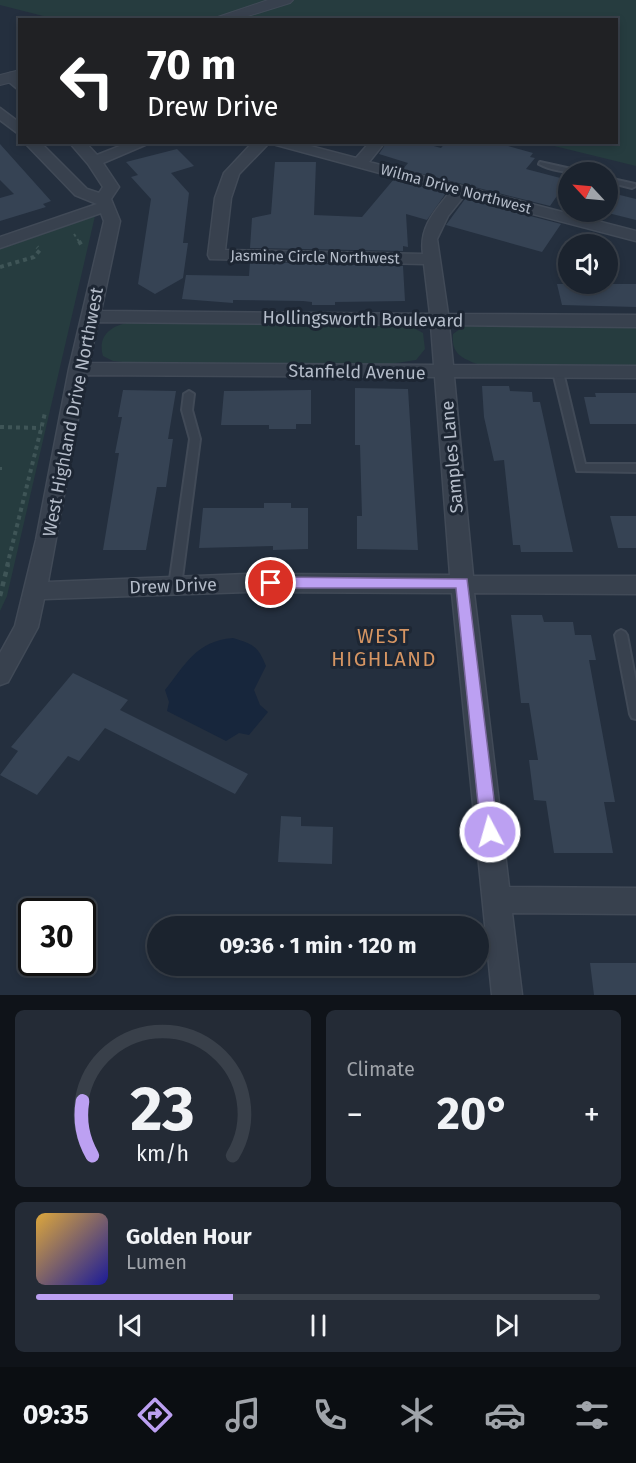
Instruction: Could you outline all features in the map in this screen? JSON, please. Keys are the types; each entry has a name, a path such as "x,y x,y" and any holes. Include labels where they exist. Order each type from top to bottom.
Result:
{"street":[{"path":"223,18 285,0"},
{"path":"0,112 18,129"},
{"path":"33,144 81,192 105,202"},
{"name":"West Highland Drive Northwest","path":"0,675 26,627 35,591 47,540 78,369 112,221 105,202 111,187 94,161 78,144"},
{"path":"94,161 140,144"},
{"name":"Jasmine Circle Northwest","path":"260,144 232,173 223,198 216,255 432,259"},
{"name":"Wilma Drive Northwest","path":"284,144 460,190 558,211"},
{"path":"359,164 376,144"},
{"name":"Samples Lane","path":"460,190 440,215 429,239 440,320 462,583 507,995"},
{"path":"0,243 105,202"},
{"name":"Wilma Drive Northwest","path":"595,222 636,236"},
{"name":"Hollingsworth Boulevard","path":"90,316 636,321"},
{"name":"Stanfield Avenue","path":"78,369 445,373 636,372"},
{"name":"Drew Drive","path":"35,591 247,583 636,585"},
{"path":"497,900 636,901"}],"lane":[{"path":"543,164 558,168"},
{"path":"618,182 632,186"},
{"path":"558,372 581,468 636,468"},
{"path":"175,586 195,439 187,410 189,394"},
{"path":"621,635 636,714"}],"path":[{"path":"70,232 77,237 83,251"},
{"path":"0,267 39,254 40,250 34,244"},
{"path":"0,596 47,406"},
{"path":"0,426 41,428"}],"green space":[{"path":"0,0 636,0 636,166 546,144 618,144 618,18 51,18 0,5"},
{"path":"95,216 7,596 0,611 0,249"},
{"path":"131,322 408,325 423,333 425,349 416,360 390,364 131,363 113,361 103,356 102,342 108,332"},
{"path":"467,324 636,325 636,365 477,364 458,354 454,346 453,334"}],"water":[{"path":"233,638 254,647 263,659 266,666 254,690 260,705 268,712 249,735 239,733 226,741 167,711 169,702 165,690 193,655 210,644"}],"building":[{"path":"0,144 51,201 43,204 46,207 0,221 0,198 14,194 0,180"},
{"path":"386,144 426,144 441,148 444,144 501,144 533,153 530,157 535,158 526,169 558,177 558,194 550,206 403,169 408,163 379,154"},
{"path":"177,149 194,166 171,173 189,193 183,243 188,243 183,278 155,294 138,284 151,199 131,177 138,175 126,162"},
{"path":"275,162 316,162 314,215 362,217 394,179 446,193 427,220 406,214 408,247 403,246 403,251 250,248 252,218 271,214"},
{"path":"618,194 636,199 636,220 618,216"},
{"path":"465,199 561,224 542,252 446,225"},
{"path":"250,262 403,266 405,301 335,302 335,305 312,305 312,302 303,301 233,300 233,303 182,299 186,275 249,276"},
{"path":"618,284 636,284 636,307 562,305 559,294 618,294"},
{"path":"482,386 509,386 510,391 532,392 533,402 540,402 573,552 521,552 520,545 513,545 504,460 494,461 484,417"},
{"path":"355,388 408,389 418,550 357,549 357,516 362,516 360,445 355,445"},
{"path":"123,390 176,391 168,439 173,439 166,487 157,487 146,550 103,550 119,453 115,453 122,417 118,417"},
{"path":"311,390 311,424 296,424 296,429 269,429 269,425 221,425 224,391"},
{"path":"595,393 636,393 636,424 590,424 584,397 596,397"},
{"path":"264,503 291,503 291,508 308,508 308,549 273,550 273,546 199,548 203,508 264,508"},
{"path":"610,516 636,516 636,548 618,548"},
{"path":"511,615 542,615 544,622 573,622 575,635 591,635 596,660 589,660 615,802 604,802 613,853 554,853 546,801 534,800 529,760 538,760 529,703 521,703"},
{"path":"73,673 128,700 120,710 248,774 235,794 105,728 79,761 68,756 37,795 0,775 18,751 11,747"},
{"path":"281,816 301,817 301,826 333,827 332,864 278,862"},
{"path":"590,963 636,963 636,995 594,995"}],"district":[{"name":"WEST HIGHLAND","path":"384,648"}],"route":[{"path":"271,583 462,583 490,832"}]}
